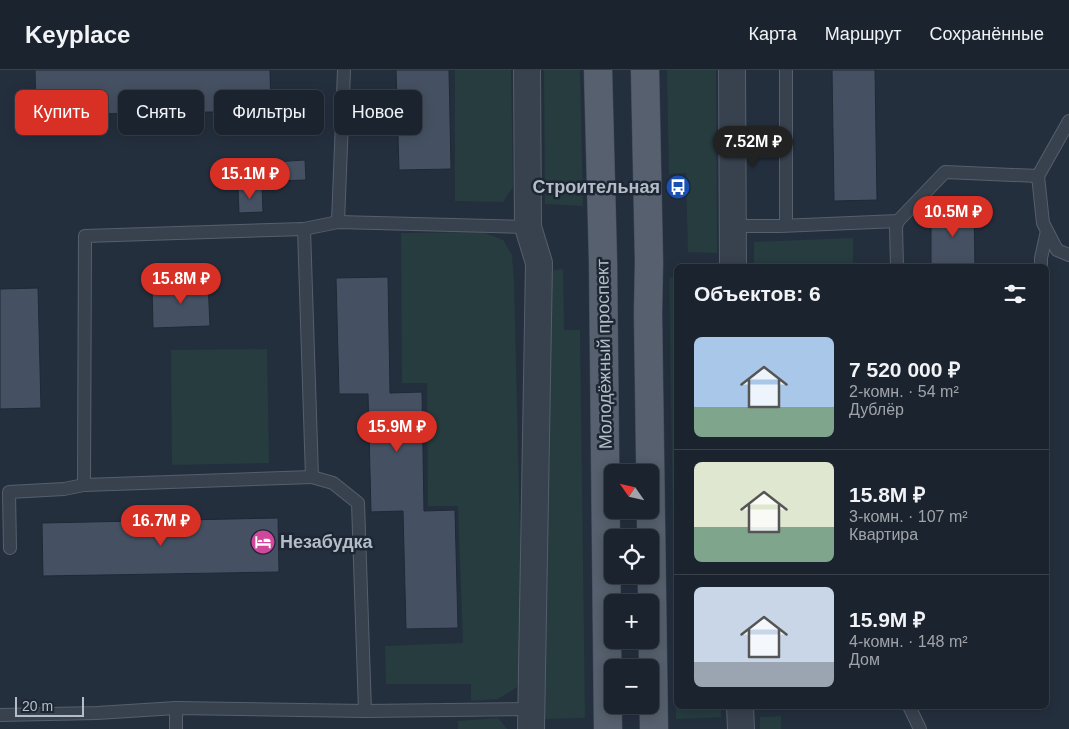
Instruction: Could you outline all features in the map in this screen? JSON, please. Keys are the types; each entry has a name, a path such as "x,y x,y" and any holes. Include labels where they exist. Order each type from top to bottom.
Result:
{"main road":[{"name":"Молодёжный проспект","path":"598,70 603,262 608,729"},
{"path":"645,70 654,729"}],"street":[{"path":"527,70 528,227 540,263 531,719"},
{"path":"732,70 734,264"},
{"path":"740,709 740,729"}],"lane":[{"path":"338,222 344,70"},
{"path":"786,70 786,225"},
{"path":"1069,122 1038,176 1043,223 1057,250 1069,255"},
{"path":"897,264 896,227 898,221 945,172 1038,176"},
{"path":"733,226 898,221"},
{"path":"84,485 85,236 304,229 338,222 528,227"},
{"path":"304,229 312,477"},
{"path":"1041,264 1047,231"},
{"path":"10,548 9,492 64,489 84,485 312,477 333,483 358,503 365,711"},
{"path":"0,716 176,708 365,711 531,719"},
{"path":"176,708 176,729"},
{"path":"910,709 920,729"}],"green space":[{"path":"455,70 511,70 513,187 503,202 455,201"},
{"path":"544,70 580,70 583,206 545,204"},
{"path":"667,70 716,70 717,253 688,252 686,173 669,174"},
{"path":"483,232 503,240 512,255 523,663 517,687 498,699 471,701 471,684 386,684 385,646 463,643 458,506 428,506 427,383 402,383 401,233"},
{"path":"853,238 853,264 754,264 754,242"},
{"path":"563,269 564,330 580,330 585,718 542,719 549,271"},
{"path":"669,277 674,278 674,593"},
{"path":"267,349 269,463 172,465 171,350"},
{"path":"676,709 721,709 721,717 676,719"},
{"path":"781,716 781,729 760,729 760,717"},
{"path":"498,718 507,729 458,729 458,721"}],"building":[{"path":"35,70 270,70 270,90 214,90 214,112 204,112 204,90 118,90 118,114 108,114 108,90 35,90"},
{"path":"396,70 449,70 451,169 399,170 398,135 422,135 422,90 397,90"},
{"path":"832,70 875,70 877,200 834,201"},
{"path":"305,160 306,180 275,181 274,162"},
{"path":"262,187 263,212 239,213 238,188"},
{"path":"931,209 974,209 975,264 931,264"},
{"path":"388,277 390,393 422,392 424,511 455,510 458,628 406,629 403,511 371,512 368,394 339,394 336,278"},
{"path":"208,282 210,326 153,328 152,284"},
{"path":"38,288 41,408 0,409 0,289"},
{"path":"278,518 279,572 43,576 42,523"}],"place":[{"name":"Строительная","path":"678,187"},
{"name":"Незабудка","path":"263,542"}]}
